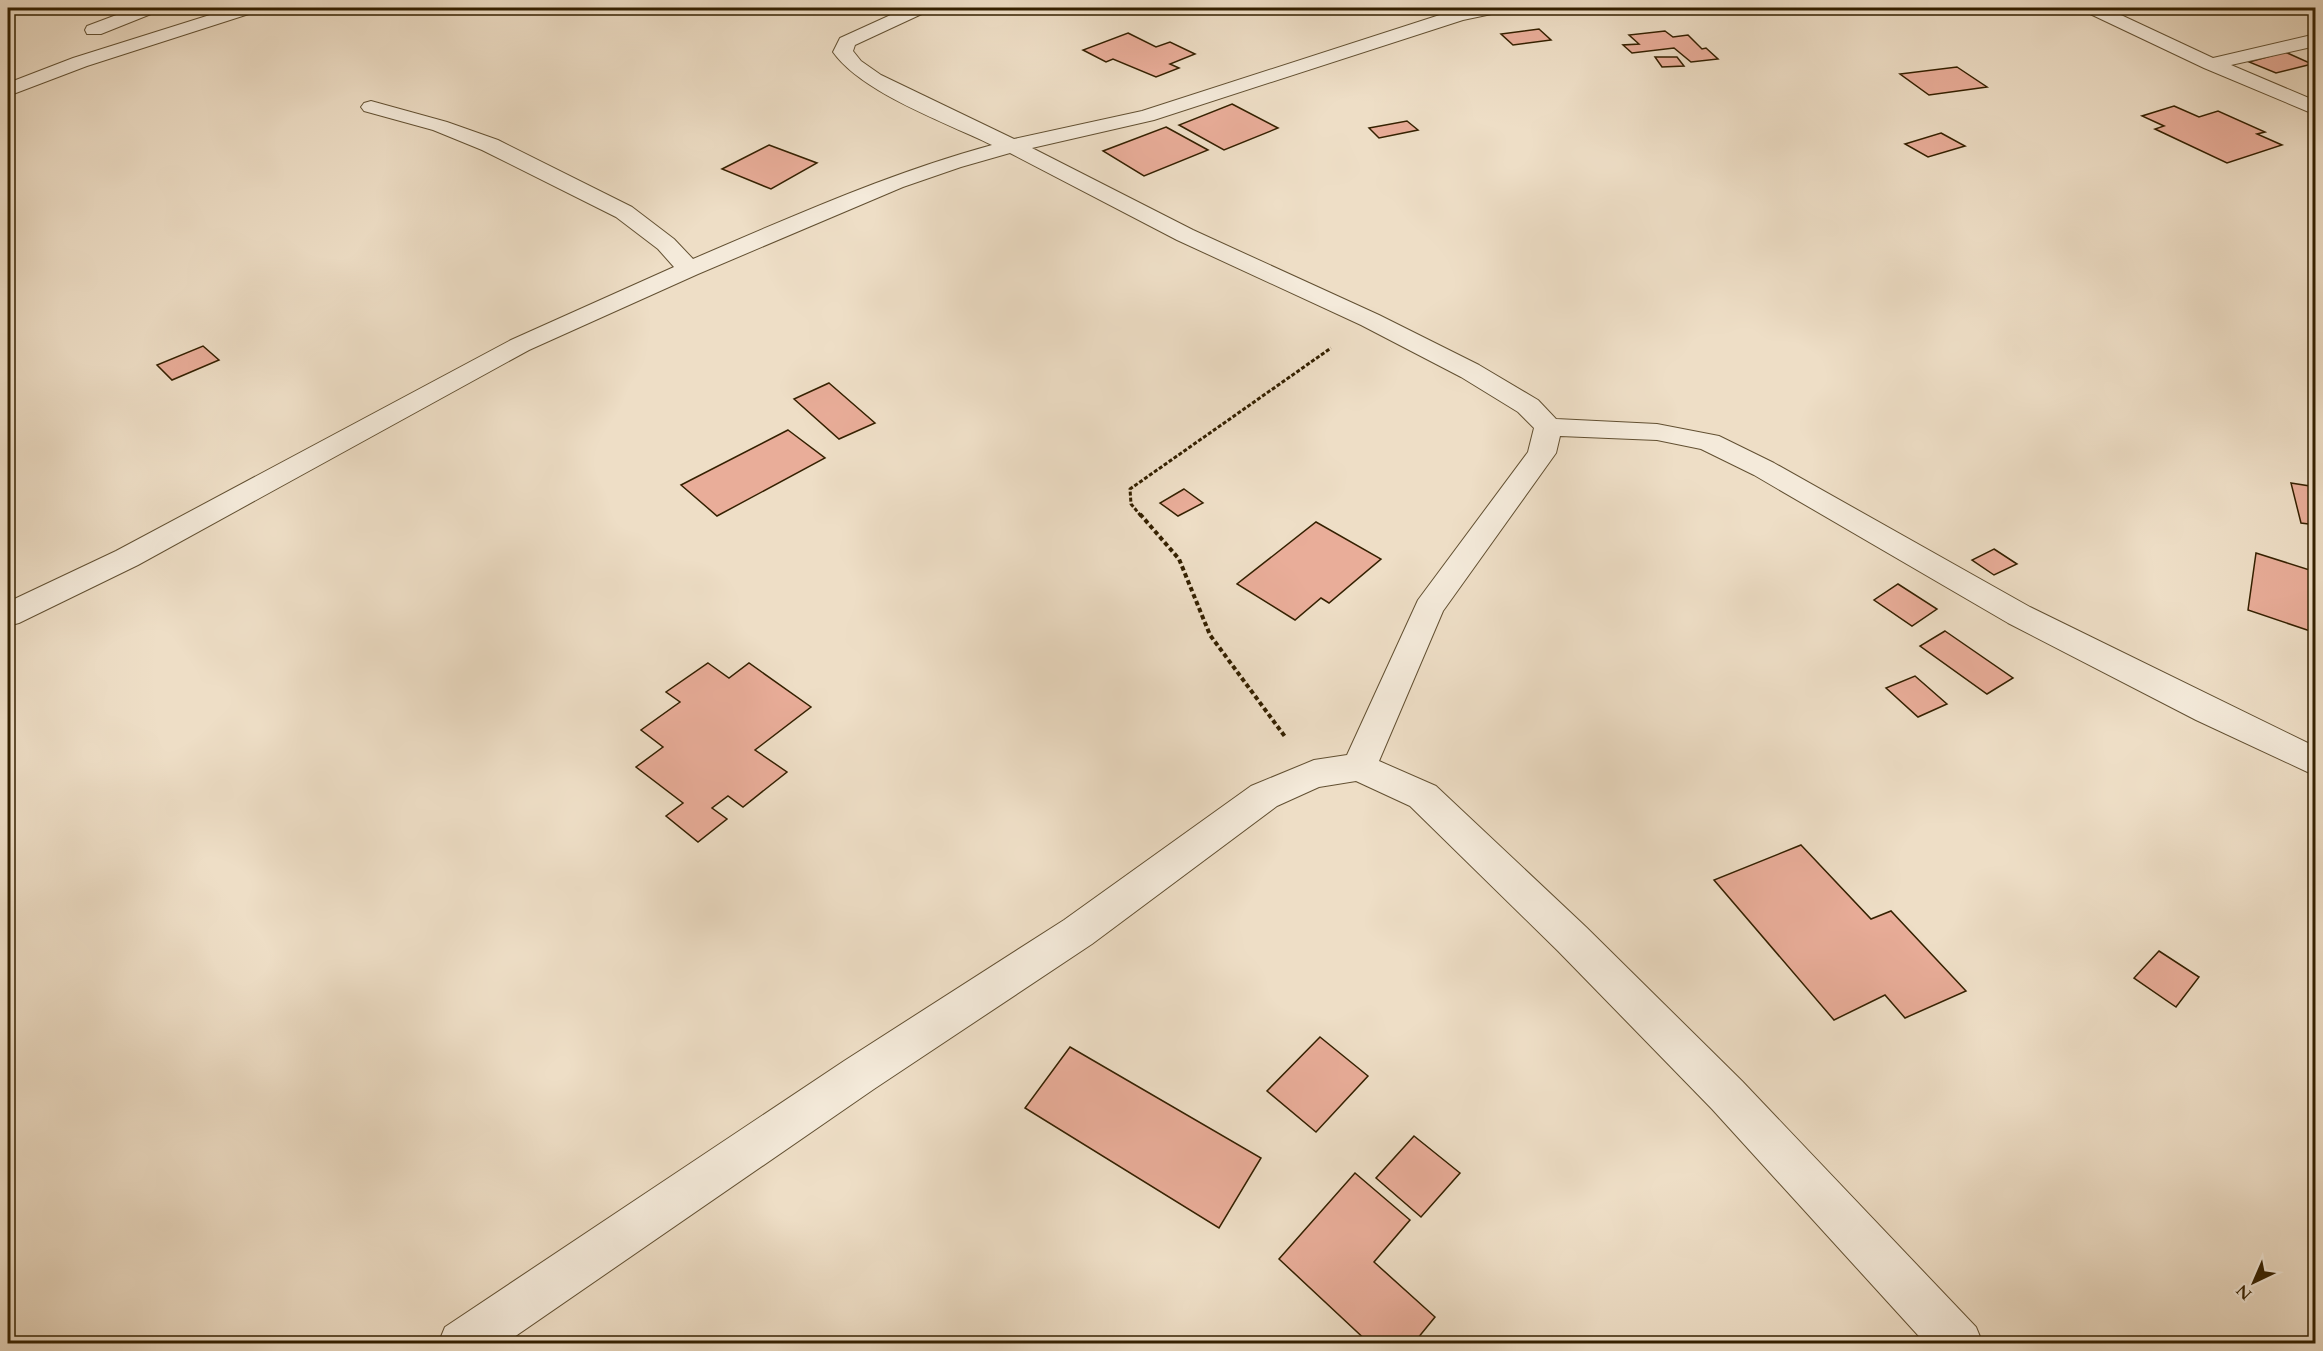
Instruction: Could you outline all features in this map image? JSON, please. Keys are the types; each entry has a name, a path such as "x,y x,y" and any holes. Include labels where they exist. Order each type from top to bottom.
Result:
{"street":[{"path":"94,30 150,8"},
{"path":"8,90 80,62 249,8"},
{"path":"920,8 847,42 843,52 854,65 874,79 1185,235 1370,320 1470,371 1528,406 1548,427 1657,432 1709,442 1764,469 2019,615 2316,763"},
{"path":"8,615 128,558 520,345 689,269 895,182 953,162 1147,116 1459,15 1495,8"},
{"path":"2092,8 2211,64 2316,109"},
{"path":"2211,64 2316,40"},
{"path":"371,107 440,126 490,145 624,212 666,244 689,269"},
{"path":"1359,767 1429,608 1542,453 1548,427"},
{"path":"462,1344 859,1075 1078,932 1264,796 1314,774 1359,767 1423,796 1727,1095 1959,1344"}],"path":[{"path":"1314,774 1210,635 1179,559 1131,504 1130,489 1370,320"}],"building":[{"path":"1539,29 1551,40 1513,45 1501,34"},
{"path":"1665,31 1673,37 1688,35 1702,49 1706,48 1718,59 1691,62 1674,48 1632,53 1623,45 1639,44 1629,35"},
{"path":"1128,33 1156,47 1170,42 1195,54 1170,64 1179,68 1156,77 1113,59 1106,62 1083,50"},
{"path":"2285,52 2312,64 2276,73 2249,62"},
{"path":"1655,57 1677,57 1684,66 1662,67"},
{"path":"1957,67 1987,87 1929,95 1900,74"},
{"path":"1232,104 1278,128 1224,150 1179,125"},
{"path":"2174,106 2199,117 2218,111 2265,132 2257,134 2282,145 2227,163 2155,129 2164,126 2142,116"},
{"path":"1407,121 1418,130 1379,138 1369,128"},
{"path":"1166,127 1208,150 1144,176 1103,151"},
{"path":"1941,133 1965,146 1928,157 1905,144"},
{"path":"769,145 817,163 771,189 722,169"},
{"path":"203,346 219,360 172,380 157,365"},
{"path":"829,383 875,423 839,439 794,399"},
{"path":"788,430 825,458 717,516 681,485"},
{"path":"2291,483 2316,487 2316,525 2301,523"},
{"path":"1184,489 1203,503 1178,516 1160,503"},
{"path":"1316,522 1381,559 1329,603 1321,598 1295,620 1237,584"},
{"path":"1994,549 2017,564 1994,575 1972,560"},
{"path":"2256,553 2316,572 2316,633 2248,610"},
{"path":"1898,584 1937,609 1912,626 1874,600"},
{"path":"1945,631 2013,678 1987,694 1920,646"},
{"path":"708,663 729,678 749,663 811,707 755,750 787,772 743,807 728,796 712,808 727,819 698,842 666,816 683,803 636,767 663,747 641,730 680,702 666,692"},
{"path":"1915,676 1947,704 1918,717 1886,688"},
{"path":"1801,845 1871,919 1891,911 1966,991 1905,1018 1885,995 1834,1020 1714,880"},
{"path":"2159,951 2199,977 2176,1007 2134,978"},
{"path":"1320,1037 1368,1076 1316,1132 1267,1091"},
{"path":"1070,1047 1261,1158 1219,1228 1025,1108"},
{"path":"1414,1136 1460,1173 1421,1217 1376,1178"},
{"path":"1355,1173 1410,1220 1374,1262 1435,1317 1413,1344 1370,1344 1279,1259"}]}
